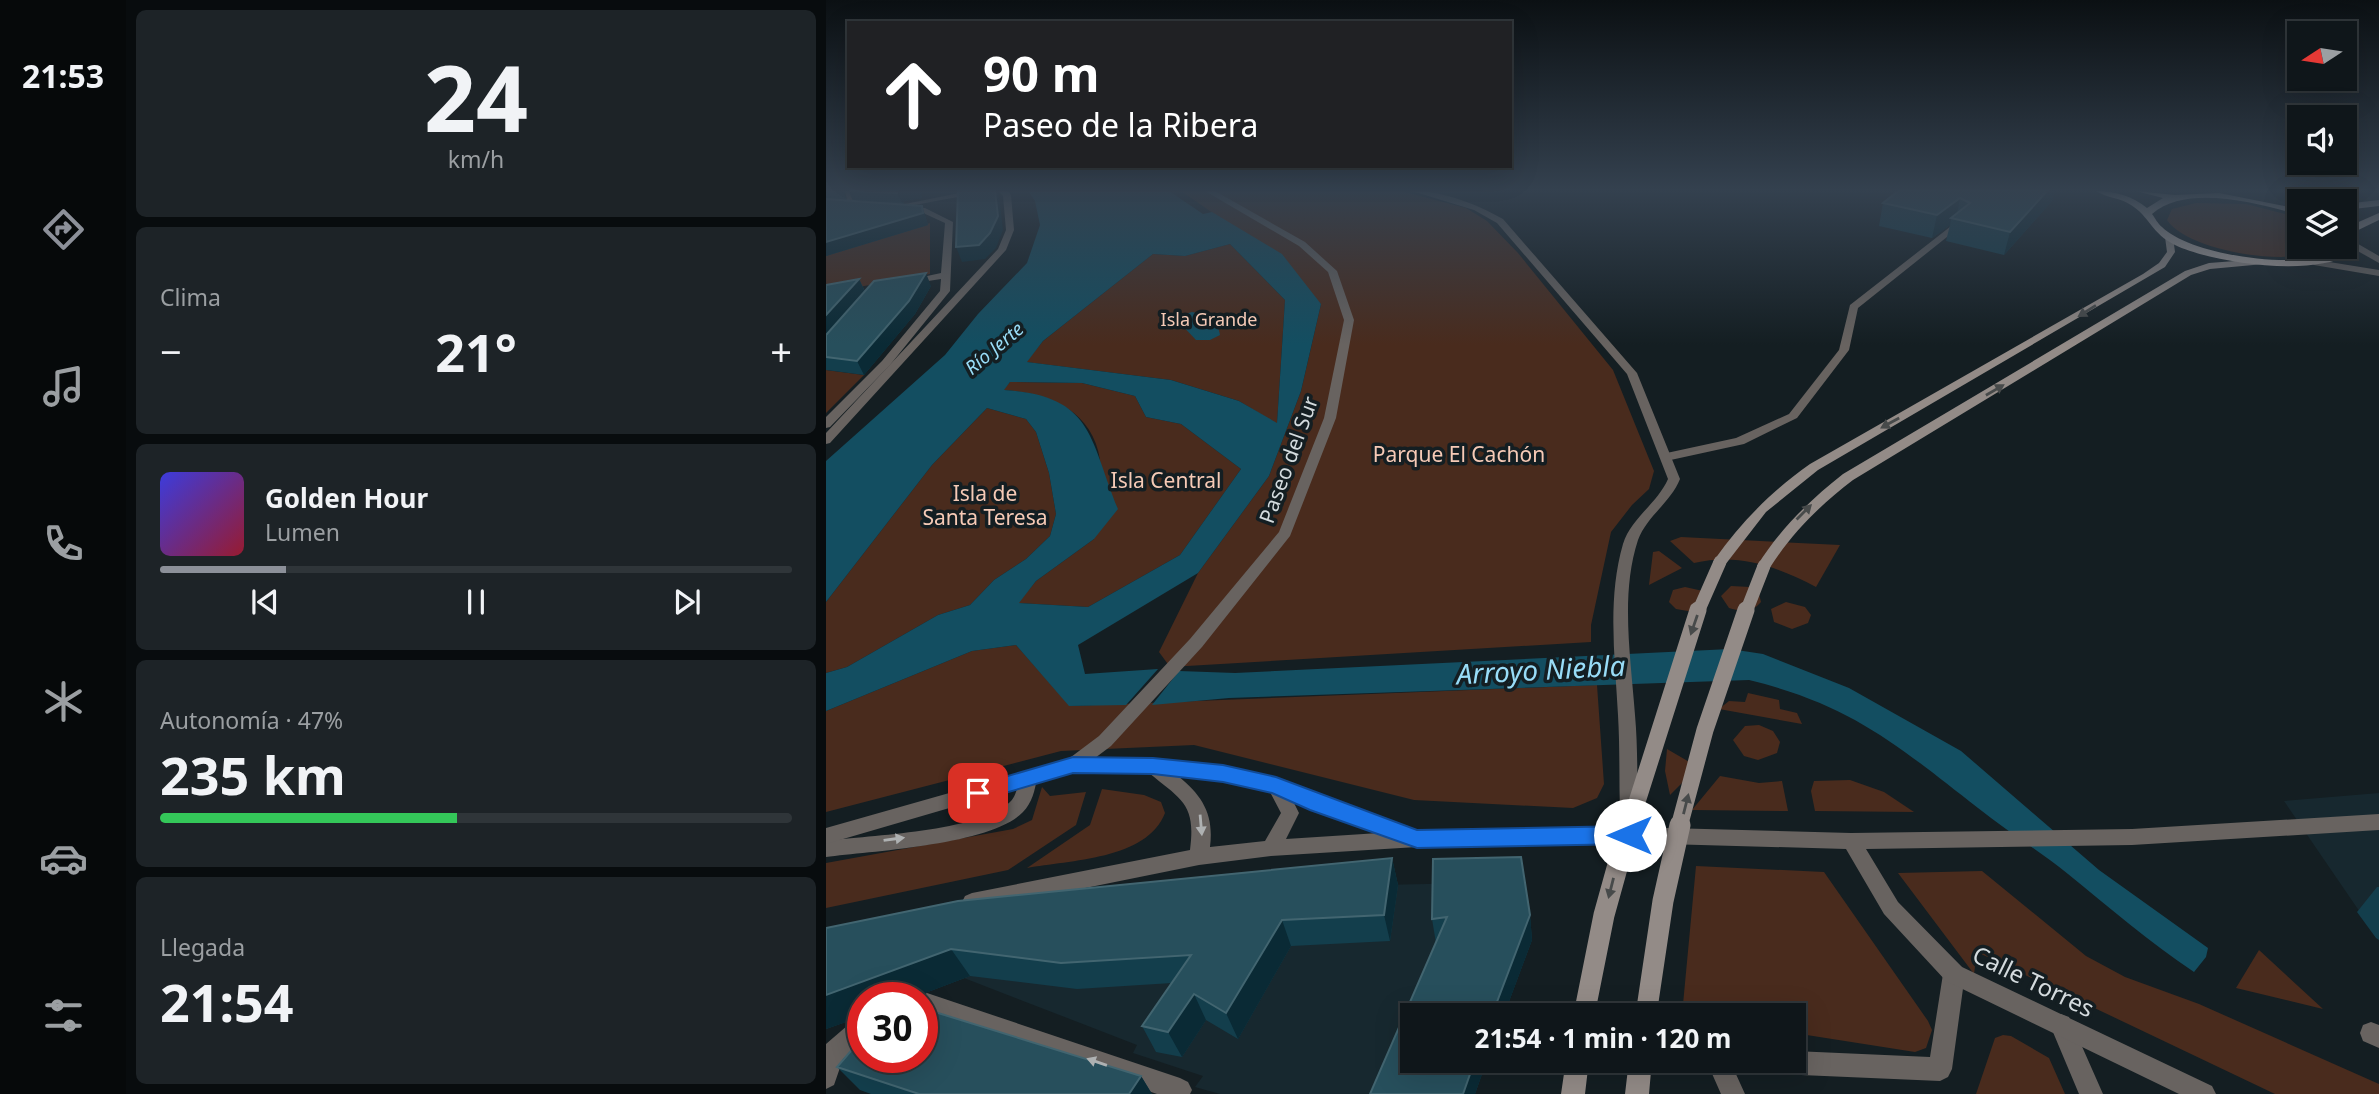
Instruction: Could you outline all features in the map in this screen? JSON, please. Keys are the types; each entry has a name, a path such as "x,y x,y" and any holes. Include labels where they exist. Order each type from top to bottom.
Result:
{"main road":[{"path":"1586,1003 1617,864 1668,700 1703,599 1720,562 1747,524 1773,496 1814,467 2146,276 2162,265 2171,252 2170,242"},
{"path":"2181,242 2201,250 2261,262"},
{"path":"1648,1003 1662,912 1686,803 1724,673 1764,566 1782,534 1813,503 1848,477 2188,273 2209,266 2317,262 2332,259"},
{"path":"1573,1094 1576,1073"},
{"path":"1637,1094 1639,1073"}],"street":[{"path":"826,424 886,363 945,291 948,242"},
{"path":"826,440 1002,250 1005,242"},
{"name":"Paseo del Sur","path":"1073,765 1105,741 1186,654 1286,533 1330,418 1349,320 1332,271 1299,242"},
{"path":"1518,242 1632,373 1674,479 1670,492 1642,521 1631,541 1619,631 1627,705 1630,835"},
{"path":"1666,457 1740,440 1793,416 1844,350 1853,307 1936,242"},
{"path":"2357,244 2379,260"},
{"path":"2317,262 2379,273"},
{"path":"899,283 946,275"},
{"path":"826,836 1073,765 1153,766 1223,774 1276,786 1417,839"},
{"path":"1153,766 1198,802 1204,828 1199,857"},
{"path":"826,849 984,824 1011,812 1022,802 1028,778"},
{"path":"1271,848 1290,813 1276,786"},
{"path":"957,906 1199,857 1271,848 1417,839 1630,835 1851,841 2132,837 2379,822"},
{"name":"Calle Torres","path":"1851,841 1891,908 1954,974 2200,1093"},
{"path":"1806,1063 1940,1069 1954,974"},
{"path":"938,1008 1181,1090 1178,1094"},
{"path":"2061,1025 2091,1094"},
{"path":"826,1077 834,1052 847,1041"},
{"path":"1723,1073 1733,1094"}],"shaded area":[{"path":"2379,793 2379,940 2284,801"},
{"path":"1523,882 1422,1003 1400,1003 1400,1073 1436,1073 1475,1094 1220,1094 1195,1087 1203,1076 1133,1053 1137,1045 964,978 976,928 1378,885"}],"green space":[{"path":"869,242 930,242 930,274 826,293 826,256 834,253 826,246"},
{"name":"Parque El Cachón","path":"1249,242 1507,242 1613,370 1654,471 1649,489 1632,505 1611,532 1591,625 1591,642 1170,667 1159,652 1198,573 1269,476 1301,391 1321,304"},
{"path":"2200,242 2287,242 2287,257 2244,254"},
{"name":"Isla Grande","path":"1230,244 1285,300 1277,424 1239,401 1171,380 1026,362 1043,341 1153,254 1185,256"},
{"path":"826,370 864,375 826,413"},
{"name":"Isla Central","path":"1010,382 1082,383 1135,396 1146,417 1181,424 1241,469 1180,555 1088,607 1018,603 1036,581 1094,539 1101,469 1098,450 1082,420 1055,402 1039,396 1003,390"},
{"name":"Isla de Santa Teresa","path":"987,408 1026,419 1036,432 1049,473 1056,514 1050,536 1026,559 994,580 970,605 938,615 847,667 826,673 826,602 932,465"},
{"path":"1681,537 1840,545 1816,587 1757,563 1711,560 1694,563 1670,541"},
{"path":"1659,551 1682,568 1649,585 1653,552"},
{"path":"1731,586 1750,587 1759,594 1761,602 1746,610 1729,608 1721,596"},
{"path":"1685,587 1703,591 1694,612 1676,609 1669,602 1673,590"},
{"path":"1786,602 1805,607 1811,615 1808,623 1792,629 1774,622 1771,609"},
{"path":"1016,645 1070,706 1597,685 1604,784 1597,798 1573,808 1414,800 1194,745 1061,751 826,812 826,711 972,651"},
{"path":"1748,693 1779,700 1780,709 1797,713 1802,724 1719,709 1729,701 1745,702"},
{"path":"1759,725 1773,731 1780,742 1777,753 1758,760 1744,756 1733,740 1745,726"},
{"path":"1667,749 1698,767 1670,795 1665,771"},
{"path":"1720,776 1759,783 1782,781 1788,811 1692,810"},
{"path":"1850,780 1884,792 1914,812 1815,811 1811,791 1814,781"},
{"path":"1042,787 1050,796 1086,792 1076,825 1008,870 826,908 826,863 1013,829 1032,820"},
{"path":"1102,789 1144,795 1161,802 1165,813 1156,829 1124,849 1105,855 1027,868 1090,825"},
{"path":"1696,866 1824,872 1932,1030 1926,1048 1915,1052 1806,1035 1806,1003 1683,1003"},
{"path":"1982,871 2086,956 2125,977 2199,1004 2379,1084 2379,1094 2275,1094 1977,952 1974,974 1898,873"},
{"path":"2259,950 2323,1009 2236,988"},
{"path":"2011,1036 2049,1058 2065,1094 1976,1094 1995,1038"}],"water":[{"name":"Río Jerte","path":"1034,242 1262,242 1282,254 1321,304 1301,391 1269,476 1198,573 1078,645 1085,674 1158,669 1126,705 1069,706 1016,645 972,651 826,711 826,673 847,667 938,615 970,605 994,580 1026,559 1050,536 1056,514 1049,473 1036,432 1026,419 987,408 932,465 826,602 826,461 945,355 978,314 1027,263","holes":["1230,244 1285,300 1277,423 1239,401 1171,380 1027,362 1043,341 1153,254 1185,256","1010,382 1082,383 1135,396 1146,417 1181,424 1241,469 1180,555 1088,607 1019,603 1036,581 1094,539 1118,509 1093,442 1084,425 1072,412 1056,401 1034,394 1004,390"]},
{"path":"1192,312 1210,319 1217,325 1220,335 1210,340 1196,340 1178,321 1182,315"},
{"name":"Arroyo Niebla","path":"1730,649 1763,654 1849,688 1961,751 2099,870 2208,948 2206,957 2194,972 1923,765 1872,730 1817,702 1749,680 1229,698 1152,705 1179,671 1235,673"}],"building":[{"path":"956,242 982,242 979,245 956,247"},
{"path":"926,273 909,301 857,361 826,357 826,335 874,281"},
{"path":"859,279 826,315 826,285"},
{"path":"1521,857 1530,915 1497,1003 1410,1003 1447,917 1432,919 1433,859"},
{"path":"1392,858 1384,915 1282,920 1226,1013 1194,994 1168,1032 1142,1026 1191,955 1061,963 951,949 861,982 847,982 847,987 826,995 826,928 958,901"},
{"path":"938,1013 1141,1076 1129,1094 919,1094 855,1073 938,1073"},
{"path":"1400,1025 1400,1073 1470,1073 1463,1094 1370,1094"},
{"path":"847,1055 847,1070 837,1067"}],"route":[{"path":"978,793 1073,765 1153,766 1223,774 1276,786 1417,839 1630,835"}]}
